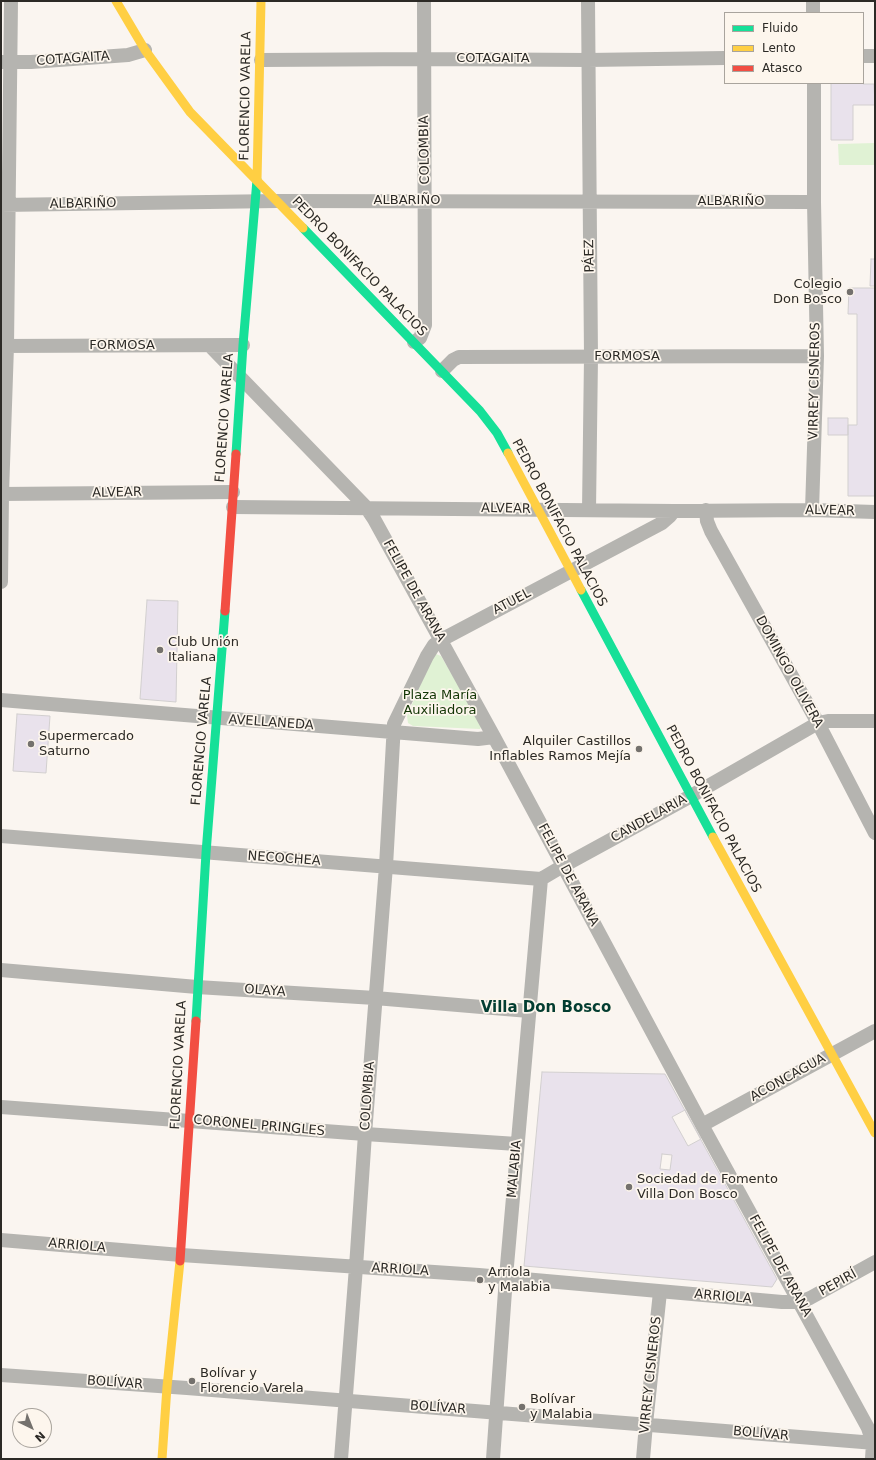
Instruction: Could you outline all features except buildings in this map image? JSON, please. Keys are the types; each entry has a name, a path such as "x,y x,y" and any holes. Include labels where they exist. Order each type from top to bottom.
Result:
{"street":[{"path":"1,582 6,62 11,1"},
{"name":"PEDRO BONIFACIO PALACIOS","path":"116,1 145,50 190,112 442,371 480,411 497,434 691,796 875,1134"},
{"name":"FLORENCIO VARELA","path":"162,1459 167,1387 181,1255 206,853 233,507 243,345 257,180 261,60 261,1"},
{"name":"COLOMBIA","path":"414,342 420,338 425,325 424,1"},
{"name":"PÁEZ","path":"588,1 591,357 589,510"},
{"path":"813,1 813,12"},
{"name":"COTAGAITA","path":"6,62 128,55 145,50"},
{"path":"864,56 875,56"},
{"name":"COTAGAITA","path":"261,60 588,60 724,58"},
{"name":"VIRREY CISNEROS","path":"812,510 817,356 814,202 814,84"},
{"name":"ALBARIÑO","path":"5,205 425,200 814,202"},
{"name":"FORMOSA","path":"4,346 243,345"},
{"name":"FELIPE DE ARANA","path":"210,346 366,507 374,519 494,737 702,1125 800,1302 868,1428 874,1443"},
{"name":"FORMOSA","path":"442,371 453,360 459,357 817,356"},
{"name":"ALVEAR","path":"2,494 233,492"},
{"name":"ALVEAR","path":"233,507 366,507 674,511 812,510 875,512"},
{"name":"DOMINGO OLIVERA","path":"706,510 707,521 711,531 873,824"},
{"name":"ATUEL","path":"393,733 394,724 427,656 434,645 662,523 674,511"},
{"name":"AVELLANEDA","path":"1,700 393,733 478,739 494,737"},
{"path":"818,723 828,721 875,721"},
{"name":"CANDELARIA","path":"563,866 691,796 818,723"},
{"name":"COLOMBIA","path":"341,1459 386,866 393,733"},
{"name":"NECOCHEA","path":"1,836 541,879"},
{"path":"541,879 563,866"},
{"name":"MALABIA","path":"493,1459 517,1144 541,879"},
{"name":"OLAYA","path":"1,970 197,987 375,998 529,1011"},
{"name":"ACONCAGUA","path":"702,1125 875,1031"},
{"name":"CORONEL PRINGLES","path":"1,1107 517,1144"},
{"name":"ARRIOLA","path":"1,1240 181,1255 506,1277 660,1292 782,1302 800,1302"},
{"name":"PEPIRÍ","path":"800,1302 875,1262"},
{"name":"VIRREY CISNEROS","path":"643,1459 660,1292"},
{"name":"BOLÍVAR","path":"1,1375 646,1424 874,1443"},
{"path":"872,1459 874,1443"}],"green space":[{"path":"875,143 875,165 839,165 838,144"},
{"name":"Plaza María Auxiliadora","path":"436,654 441,656 480,722 480,729 413,726 408,723 407,716 432,658"}],"traffic: fast":[{"path":"236,454 243,345 257,180"},
{"path":"303,228 480,411 497,433 508,453"},
{"path":"581,590 713,837"},
{"path":"196,1021 206,853 225,611"}],"traffic: slow":[{"path":"116,1 145,50 190,112 303,228"},
{"path":"257,180 261,1"},
{"path":"508,453 581,590"},
{"path":"713,837 875,1133"},
{"path":"162,1459 167,1387 180,1261"}],"traffic: jam":[{"path":"225,611 236,454"},
{"path":"180,1261 196,1021"}],"place":[{"name":"Colegio Don Bosco","path":"850,292"},
{"name":"Club Unión Italiana","path":"160,650"},
{"name":"Supermercado Saturno","path":"31,744"},
{"name":"Alquiler Castillos Inflables Ramos Mejía","path":"639,749"},
{"name":"Sociedad de Fomento Villa Don Bosco","path":"629,1187"},
{"name":"Arriola y Malabia","path":"480,1280"},
{"name":"Bolívar y Florencio Varela","path":"192,1381"},
{"name":"Bolívar y Malabia","path":"522,1407"}],"district":[{"name":"Villa Don Bosco","path":"546,1008"}]}
